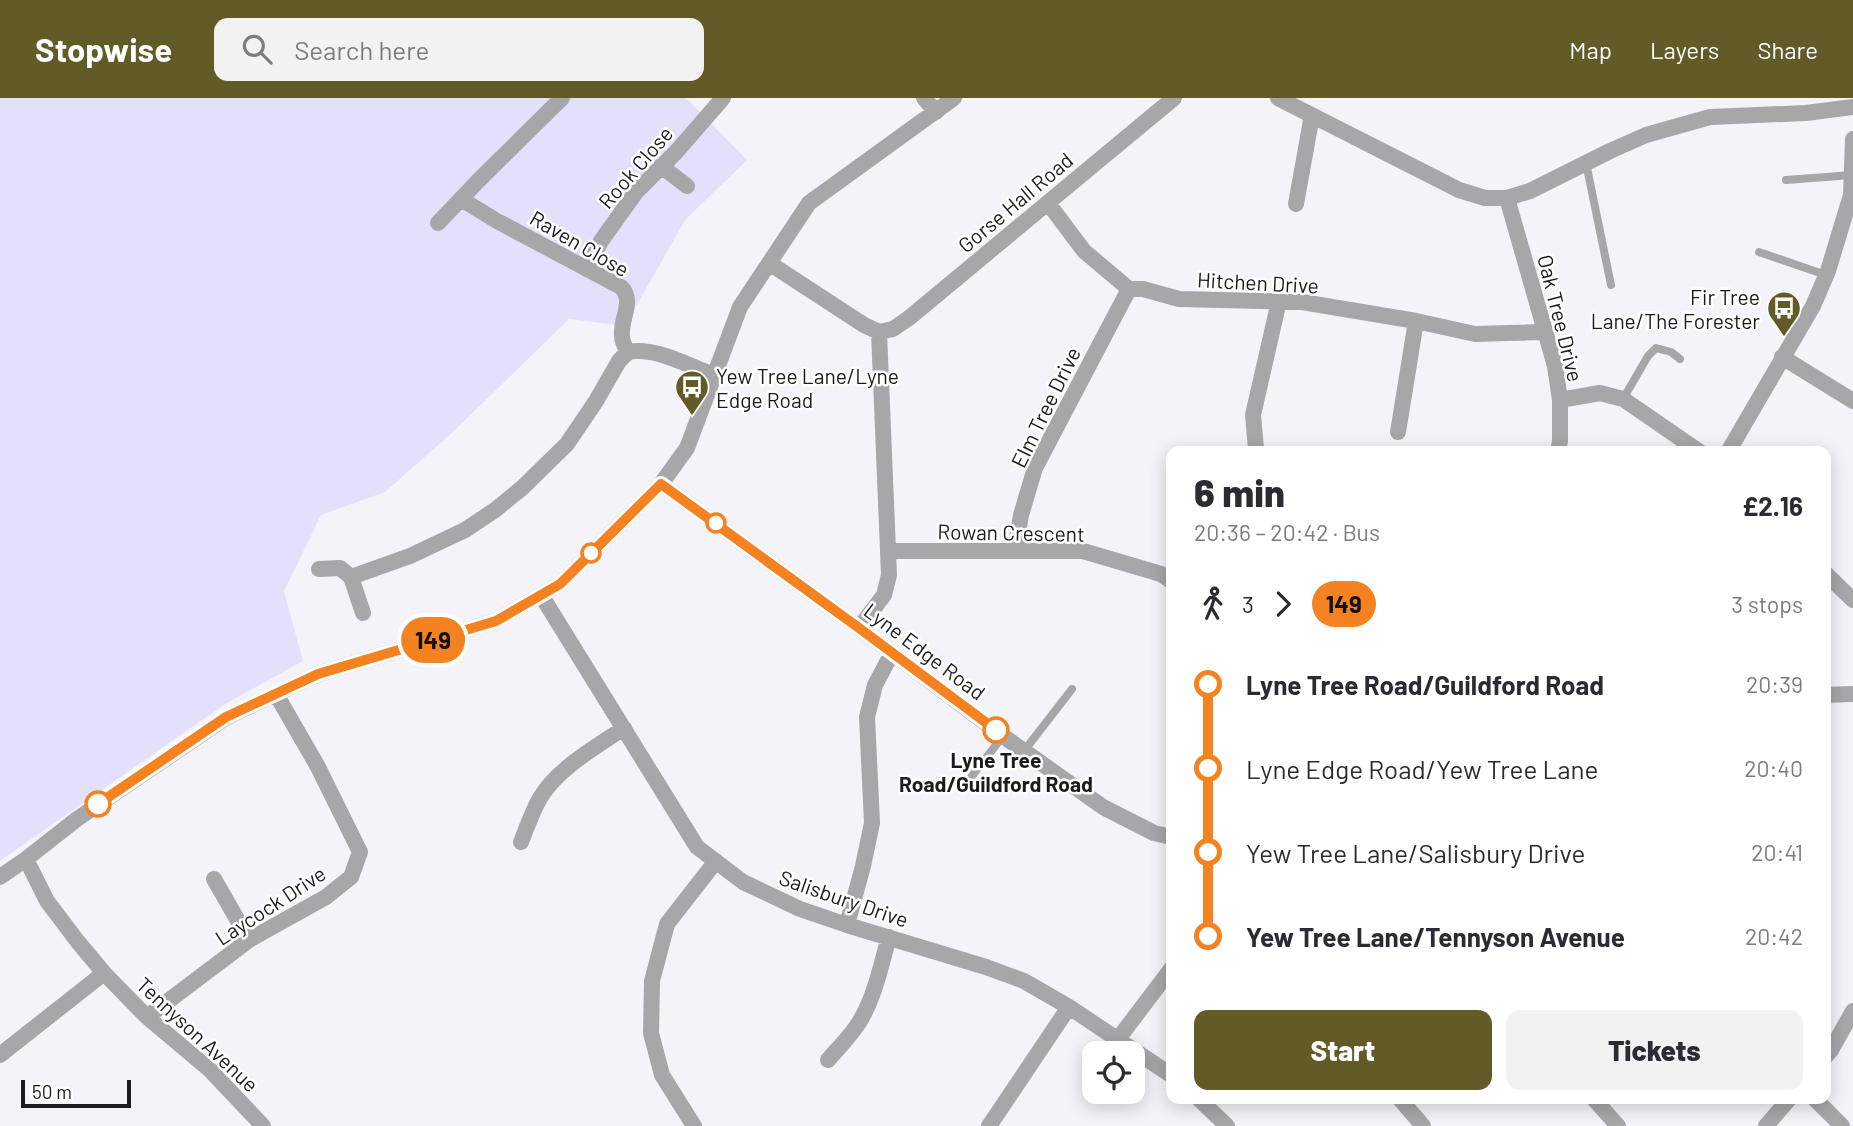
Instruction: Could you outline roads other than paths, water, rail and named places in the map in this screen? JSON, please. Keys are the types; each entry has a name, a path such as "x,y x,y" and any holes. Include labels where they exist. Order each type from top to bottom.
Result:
{"street":[{"path":"438,223 562,98"},
{"name":"Rook Close","path":"587,269 601,241 636,192 677,151 723,98"},
{"path":"924,98 936,113"},
{"path":"0,877 77,819 226,717 318,674 496,621 560,584 661,484 687,448 740,307 809,203 954,98"},
{"name":"Gorse Hall Road","path":"880,332 892,329 909,318 1174,98"},
{"path":"1278,98 1459,190 1485,198 1507,198 1530,191 1610,150 1647,135 1710,117 1807,113 1853,107"},
{"path":"1296,204 1312,115"},
{"path":"1731,446 1814,306 1852,195 1853,139"},
{"path":"661,166 687,186"},
{"name":"Oak Tree Drive","path":"1507,198 1555,366 1560,400 1559,446"},
{"name":"Raven Close","path":"461,199 621,287 626,292 622,337 628,352"},
{"path":"1048,203 1084,251 1129,289"},
{"path":"769,263 864,325 880,332 889,575 879,603 859,628"},
{"name":"Hitchen Drive","path":"1129,289 1143,289 1179,299 1302,302 1475,334 1544,332"},
{"name":"Elm Tree Drive","path":"1015,550 1021,514 1035,468 1129,289"},
{"path":"1256,446 1253,415 1279,301"},
{"path":"1398,432 1416,321"},
{"path":"351,577 410,556 465,530 495,510 530,481 567,444 619,361 628,352 648,351 714,375"},
{"path":"1782,358 1853,401"},
{"path":"1560,400 1600,393 1623,399 1691,446"},
{"name":"Lyne Edge Road","path":"661,484 1103,807 1154,833 1166,836"},
{"name":"Rowan Crescent","path":"888,551 1083,551 1166,578"},
{"path":"318,569 340,568 351,577 363,612"},
{"path":"1831,579 1853,600"},
{"name":"Salisbury Drive","path":"541,595 697,846 743,882 800,909 1024,981 1069,1007 1166,1072"},
{"path":"847,925 872,823 867,717 874,685 892,653"},
{"name":"Laycock Drive","path":"147,1017 249,940 326,897 351,877 360,852 318,767 276,694"},
{"path":"1831,695 1853,694"},
{"path":"521,842 542,795 567,767 624,728"},
{"name":"Tennyson Avenue","path":"26,859 47,901 104,973 147,1017 210,1070 263,1126"},
{"path":"694,1126 662,1075 651,1033 652,981 667,924 716,861"},
{"path":"214,879 249,940"},
{"path":"828,1060 860,1021 869,1003 889,937"},
{"path":"0,1055 104,973"},
{"path":"1118,1039 1166,976"},
{"path":"989,1126 1069,1007"},
{"path":"1831,1050 1853,1011"},
{"path":"1204,1104 1227,1126"},
{"path":"1404,1104 1423,1126"},
{"path":"1598,1104 1618,1126"},
{"path":"1766,1126 1783,1104"},
{"path":"1820,1104 1842,1126"}],"lane":[{"path":"1586,163 1611,285"},
{"path":"1786,180 1852,175"},
{"path":"1759,252 1826,275"},
{"path":"1623,399 1647,356 1656,348 1671,352 1681,359"},
{"path":"1024,751 1072,689"},
{"path":"965,785 1003,736"}],"place":[{"name":"Fir Tree Lane/The Forester","path":"1784,338"},
{"name":"Yew Tree Lane/Lyne Edge Road","path":"692,417"},
{"name":"Lyne Tree Road/Guildford Road","path":"996,730"}]}
